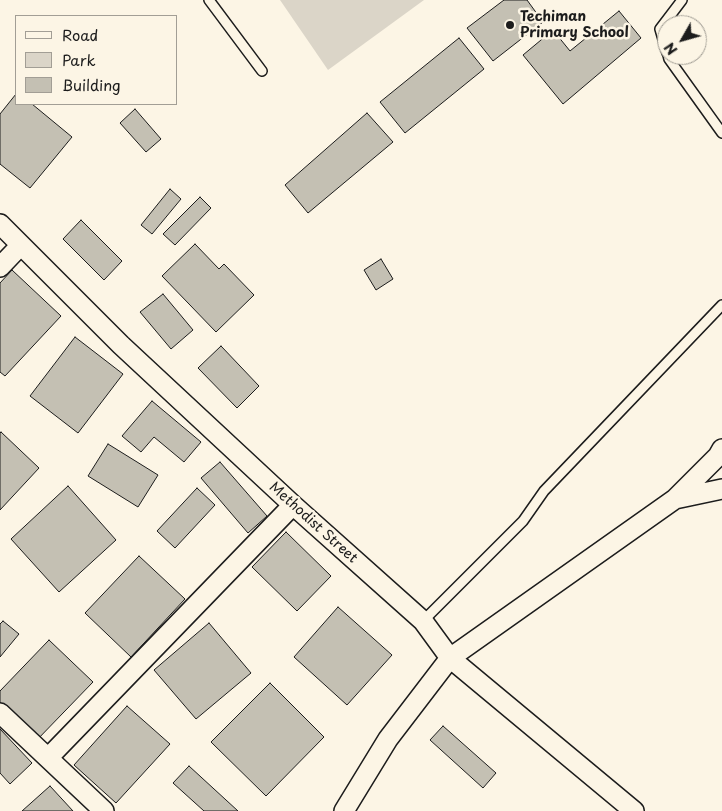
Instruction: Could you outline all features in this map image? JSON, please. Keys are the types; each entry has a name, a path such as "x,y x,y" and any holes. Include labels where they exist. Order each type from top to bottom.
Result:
{"street":[{"name":"Methodist Street","path":"0,224 122,345 293,505 423,621 450,658 634,811"},
{"path":"0,267 21,245"},
{"path":"344,811 388,739 450,658 675,499 718,456 722,449"},
{"path":"675,499 722,489"},
{"path":"48,758 293,505"},
{"path":"0,714 104,811"}],"lane":[{"path":"208,0 262,71"},
{"path":"671,15 682,0"},
{"path":"674,65 722,133"},
{"path":"423,621 523,520 544,491 722,305"}],"green space":[{"path":"280,0 424,0 328,70"}],"building":[{"path":"504,0 527,0 543,22 493,61 467,28"},
{"path":"619,11 641,38 563,104 523,55 553,30 570,51"},
{"path":"459,38 484,69 405,133 380,102"},
{"path":"15,95 15,105 33,105 72,137 30,188 0,164 0,114"},
{"path":"135,109 161,139 146,152 120,123"},
{"path":"367,113 393,142 308,213 285,185"},
{"path":"170,189 181,199 152,234 141,225"},
{"path":"200,197 211,208 175,245 163,234"},
{"path":"81,220 122,261 104,280 63,239"},
{"path":"195,244 219,269 224,264 254,295 216,332 162,276"},
{"path":"381,259 393,279 376,290 364,270"},
{"path":"12,270 61,316 5,376 0,372 0,283"},
{"path":"163,294 193,330 171,349 140,312"},
{"path":"75,337 123,374 78,433 30,396"},
{"path":"221,346 259,386 237,408 198,368"},
{"path":"152,401 201,442 184,462 154,437 141,452 122,436"},
{"path":"0,433 39,468 0,510"},
{"path":"108,444 158,475 138,507 88,476"},
{"path":"220,462 267,516 248,533 201,478"},
{"path":"68,486 116,540 59,592 11,539"},
{"path":"197,488 215,505 175,548 157,531"},
{"path":"286,532 331,576 297,611 252,567"},
{"path":"139,556 185,599 131,657 85,613"},
{"path":"338,607 392,655 347,705 294,657"},
{"path":"3,621 19,634 0,657 0,624"},
{"path":"209,623 251,673 196,719 154,670"},
{"path":"49,640 93,682 34,743 0,711 0,691"},
{"path":"270,683 324,737 266,796 211,742"},
{"path":"127,706 170,744 116,803 74,765"},
{"path":"443,726 496,773 483,788 430,740"},
{"path":"0,729 32,763 10,784 0,773"},
{"path":"189,766 238,811 204,811 173,783"},
{"path":"50,786 73,811 22,811"}],"place":[{"name":"Techiman Primary School","path":"510,25"}]}
